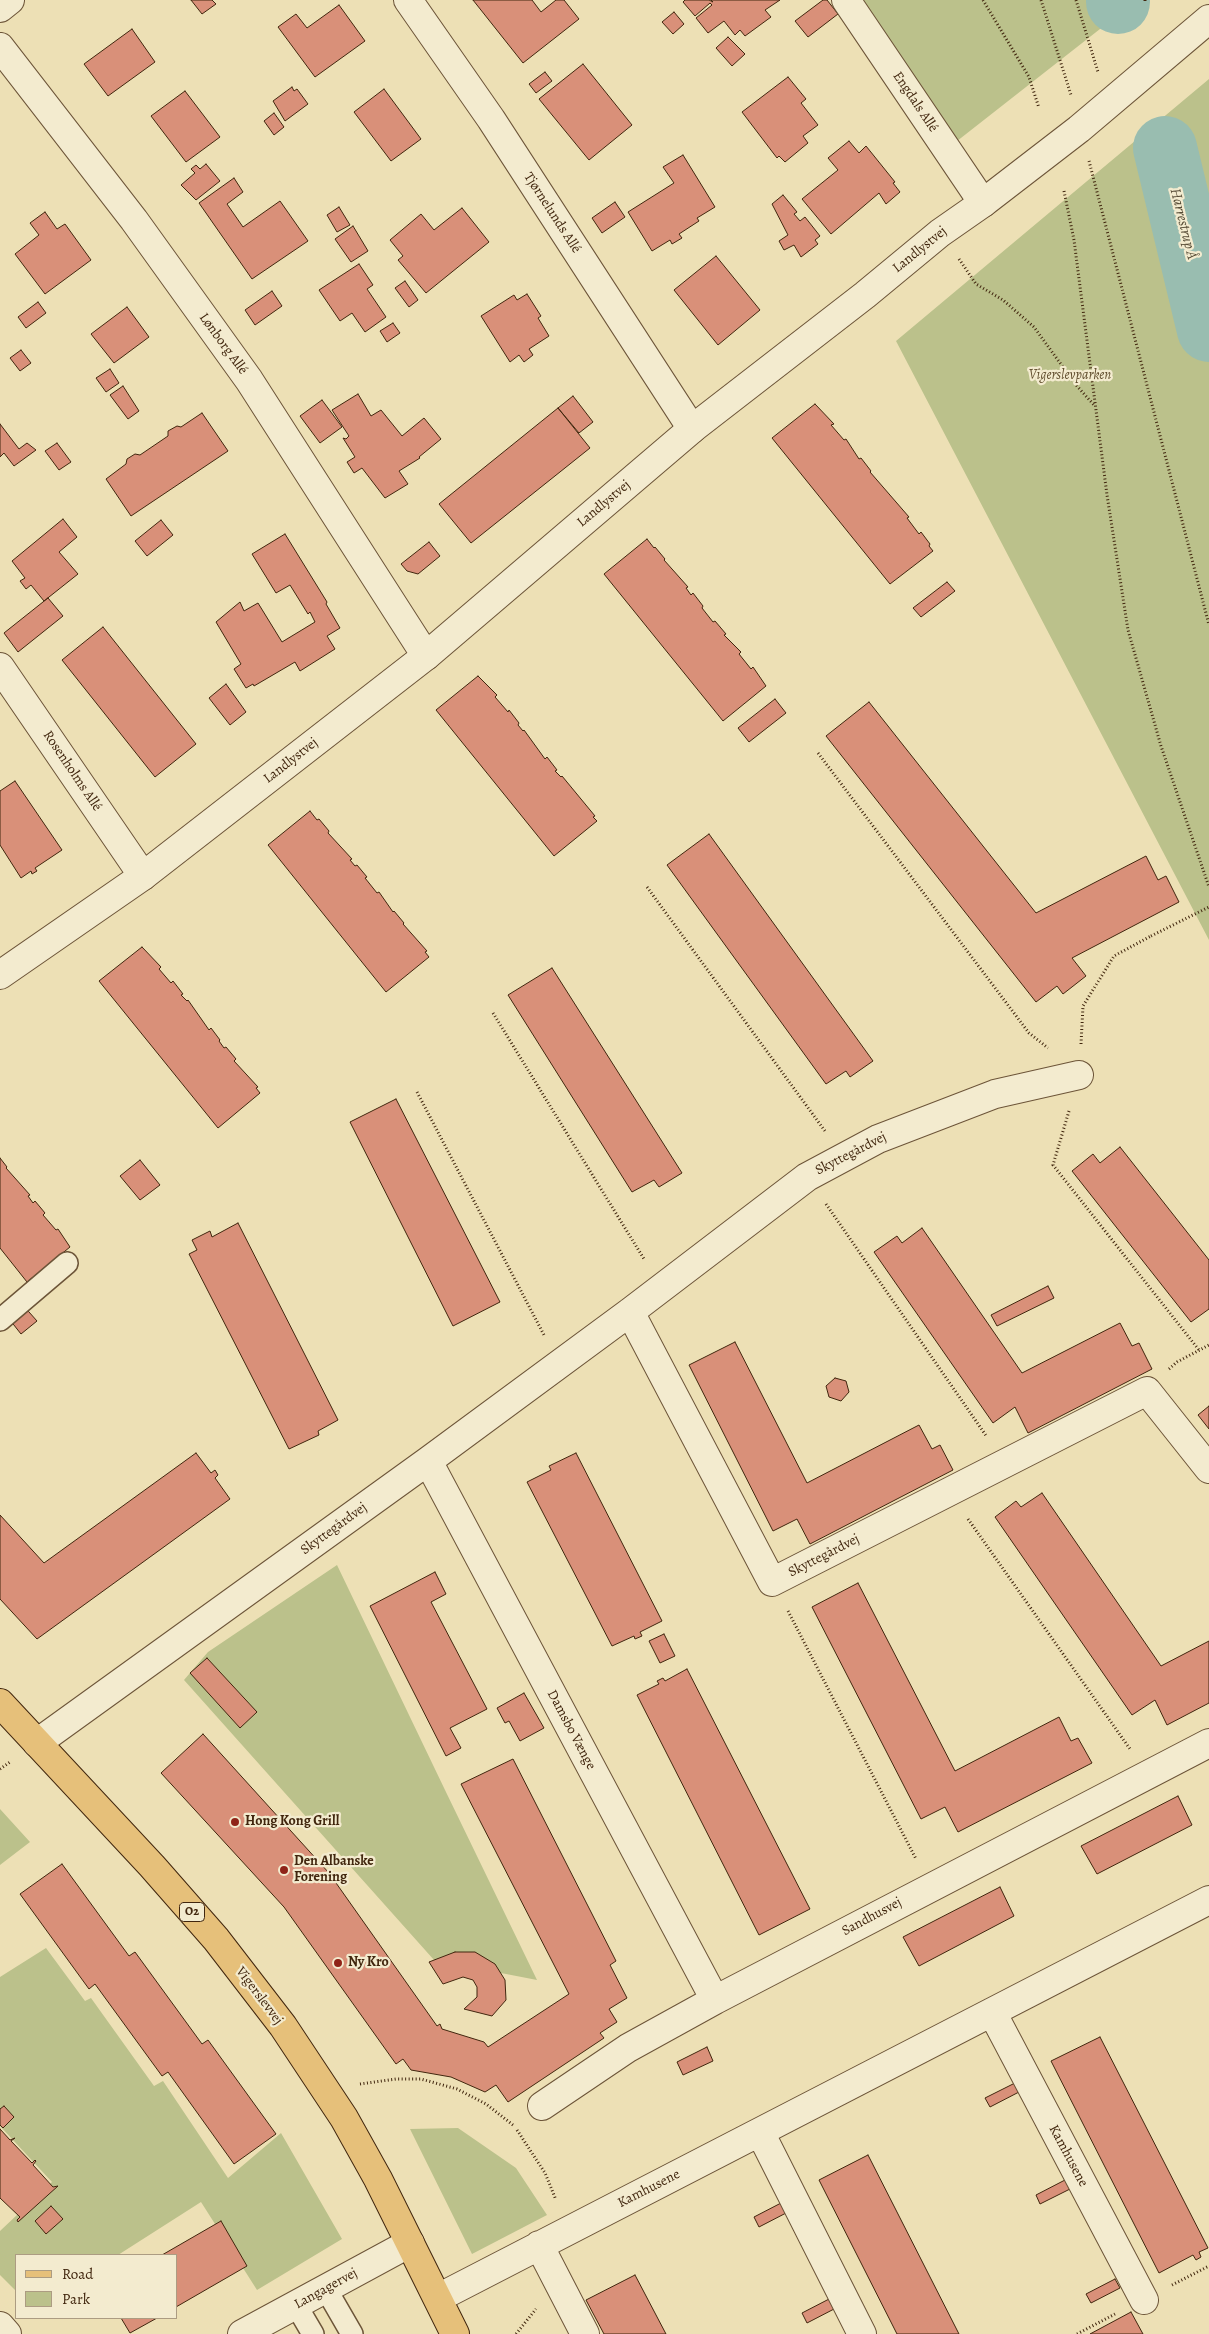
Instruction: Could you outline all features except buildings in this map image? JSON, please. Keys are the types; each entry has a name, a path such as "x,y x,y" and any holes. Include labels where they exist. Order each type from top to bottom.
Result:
{"main road":[{"name":"Vigerslevvej","path":"0,1703 152,1866 216,1939 283,2026 329,2095 378,2179 455,2334"}],"street":[{"path":"0,8 10,0"},
{"name":"Tjørnelunds Allé","path":"408,0 491,119 692,429"},
{"name":"Engdals Allé","path":"846,0 983,203"},
{"name":"Landlystvej","path":"0,975 144,876 426,656 692,429 865,295 940,233 983,203 1079,129 1107,104 1207,26"},
{"name":"Lønborg Allé","path":"0,47 134,220 249,380 426,656"},
{"name":"Rosenholms Allé","path":"0,667 144,876"},
{"name":"Skyttegårdvej","path":"37,1743 428,1461 630,1312 807,1177 843,1156 878,1139 995,1094 1079,1074"},
{"name":"Skyttegårdvej","path":"630,1312 772,1582 1147,1392"},
{"path":"1147,1392 1209,1469"},
{"name":"Damsbo Vænge","path":"428,1461 715,2000"},
{"name":"Sandhusvej","path":"542,2106 628,2048 715,2000 930,1886 1209,1742"},
{"name":"Kamhusene","path":"438,2298 1209,1900"},
{"name":"Kamhusene","path":"992,2012 1144,2300"},
{"path":"760,2132 862,2334"},
{"path":"550,2240 552,2271 585,2334"},
{"name":"Langagervej","path":"242,2334 410,2243"},
{"path":"0,2326 7,2334"}],"lane":[{"path":"0,1320 67,1263"},
{"path":"326,2289 352,2334"},
{"path":"296,2305 313,2334"}],"path":[{"path":"983,0 1029,77 1039,108"},
{"path":"1041,0 1068,85"},
{"path":"1076,0 1107,104"},
{"path":"1090,165 1209,624"},
{"path":"1064,191 1074,240 1094,406 1128,630 1161,746 1209,887"},
{"path":"940,233 976,284 1003,300 1034,327 1094,406"},
{"path":"818,753 1029,1032 1079,1074"},
{"path":"647,888 843,1156"},
{"path":"1199,1350 1053,1165 1079,1074 1083,1006 1114,956 1209,907"},
{"path":"493,1013 661,1288"},
{"path":"417,1092 559,1364"},
{"path":"807,1177 1005,1463"},
{"path":"1147,1392 1177,1362 1209,1345"},
{"path":"949,1492 1148,1774"},
{"path":"772,1582 930,1886"},
{"path":"329,2095 367,2082 421,2079 457,2089 486,2104 512,2123 527,2142 545,2173 558,2205 550,2240"},
{"path":"516,2334 539,2305 552,2271"}],"green space":[{"path":"853,0 1137,0 952,145"},
{"name":"Vigerslevparken","path":"1209,79 1209,940 896,341"},
{"path":"337,1565 537,1980 434,1960 184,1680 208,1652"},
{"path":"0,1809 30,1842 0,1865"},
{"path":"46,1948 85,2001 91,1998 154,2086 163,2081 228,2178 281,2133 342,2239 257,2290 201,2202 120,2254 15,2254 15,2290 0,2275 0,2231 52,2182 0,2126 0,1977"},
{"path":"458,2128 516,2168 547,2215 472,2254 410,2129"}],"waterway":[{"name":"Harrestrup Å","path":"1165,148 1209,330"}],"place":[{"name":"Hong Kong Grill","path":"235,1822"},
{"name":"Den Albanske Forening","path":"284,1870"},
{"name":"Ny Kro","path":"338,1963"}]}
